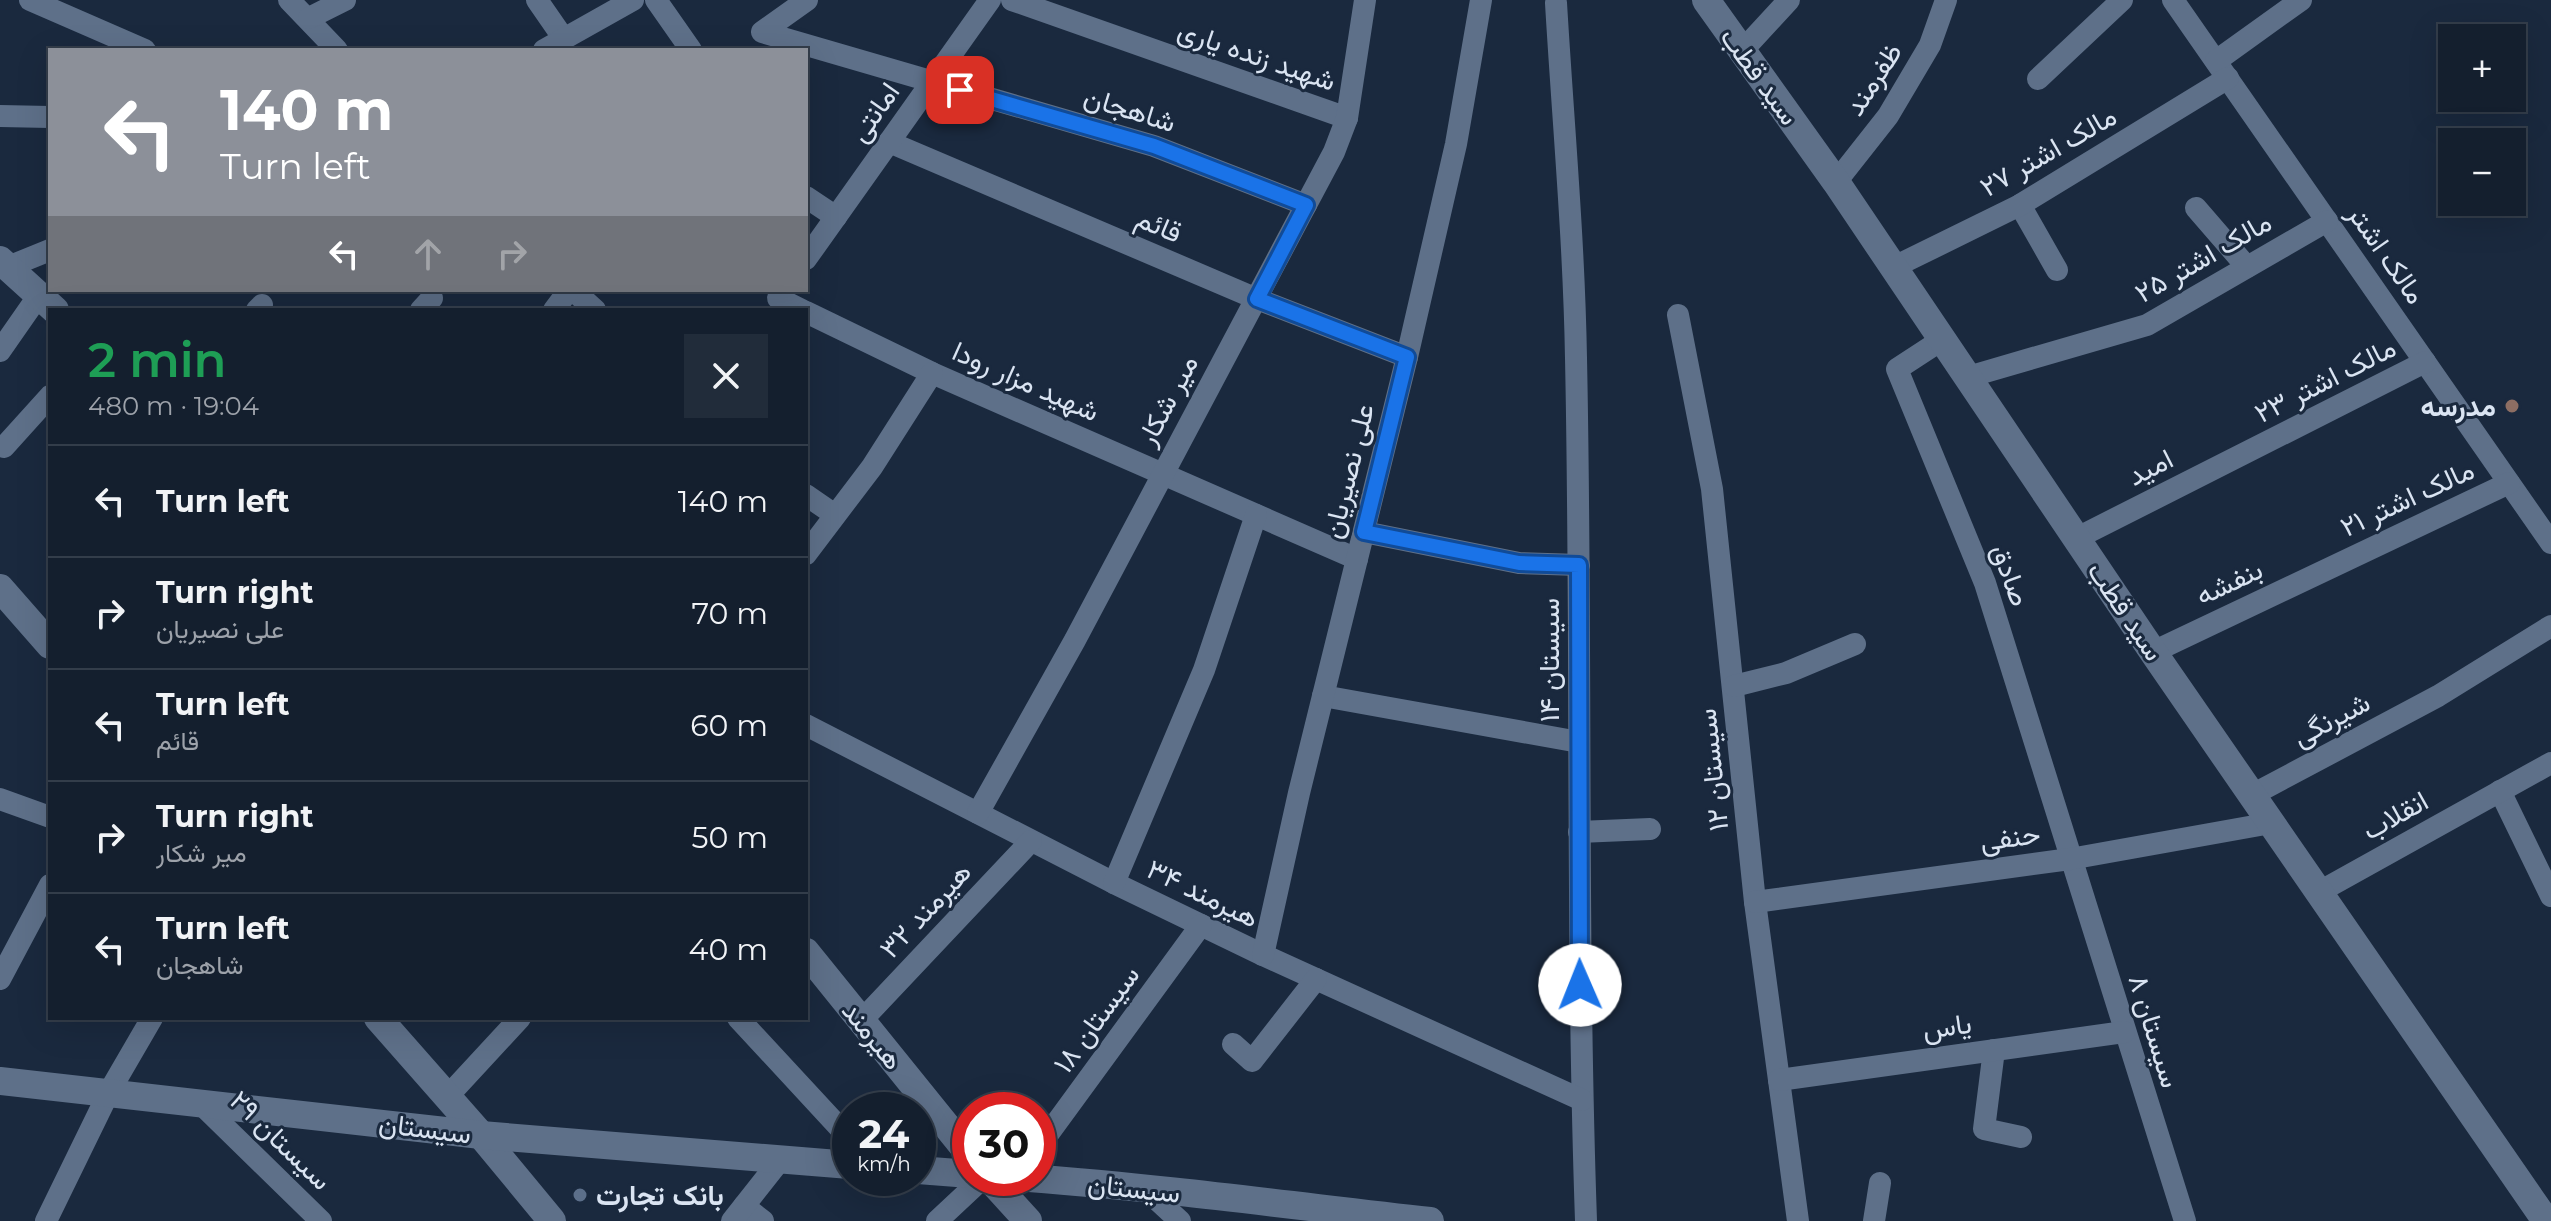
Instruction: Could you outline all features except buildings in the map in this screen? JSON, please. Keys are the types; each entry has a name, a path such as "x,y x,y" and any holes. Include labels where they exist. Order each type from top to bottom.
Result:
{"street":[{"path":"30,0 140,48"},
{"path":"289,0 335,48"},
{"path":"309,18 345,0"},
{"path":"537,0 554,45 633,0"},
{"path":"656,0 690,48"},
{"name":"شاهجان","path":"807,0 762,32 1154,146 1306,205"},
{"name":"امانتی","path":"808,256 990,0"},
{"name":"شهید زنده یاری","path":"1012,0 1347,118"},
{"name":"میر شکار","path":"978,813 1075,640 1334,152 1347,118 1365,0"},
{"name":"علی نصیریان","path":"1263,955 1456,144 1481,0"},
{"name":"سید قطب","path":"1706,0 1836,182 2153,652 2545,1221"},
{"path":"1742,51 1789,0"},
{"name":"ظفرمند","path":"1836,182 1888,116 1930,45 1946,0"},
{"path":"2038,79 2122,0"},
{"name":"مالک اشتر","path":"2173,0 2551,543"},
{"name":"مالک اشتر ۲۷","path":"1894,267 2020,205 2222,70 2301,0"},
{"name":"سیستان ۱۴","path":"1556,3 1576,353 1582,1100 1586,1221"},
{"path":"0,116 48,117"},
{"name":"قائم","path":"889,142 1257,299 1407,357"},
{"path":"808,198 836,217"},
{"path":"2020,205 2057,270"},
{"path":"2196,208 2247,267"},
{"name":"مالک اشتر ۲۵","path":"1968,377 2147,325 2327,221"},
{"path":"4,264 48,251"},
{"path":"0,351 47,303 4,264"},
{"path":"556,308 569,292"},
{"path":"573,292 593,308"},
{"name":"شهید مزار رودا","path":"777,299 797,308"},
{"name":"شهید مزار رودا","path":"808,313 932,373 1357,559"},
{"name":"سیستان ۱۲","path":"1678,315 1712,489 1755,902 1798,1221"},
{"name":"صادق","path":"1943,339 1897,369 1985,583 2070,859"},
{"name":"مالک اشتر ۲۳","path":"2251,450 2425,362"},
{"path":"808,551 872,467 932,373"},
{"path":"4,447 48,398"},
{"name":"امید","path":"2077,538 2251,450"},
{"name":"مالک اشتر ۲۱","path":"2331,567 2509,483"},
{"path":"808,496 835,515"},
{"path":"1114,883 1204,670 1256,515"},
{"path":"1364,532 1519,563 1579,565"},
{"name":"بنفشه","path":"2153,652 2331,567"},
{"path":"2,597 48,637"},
{"name":"شیرنگی","path":"2252,795 2438,696 2551,626"},
{"path":"1734,686 1786,673 1855,644"},
{"path":"1323,696 1579,742"},
{"name":"هیرمند ۳۴","path":"808,726 1114,883 1263,955 1582,1100"},
{"name":"انقلاب","path":"2319,892 2551,763"},
{"path":"2500,791 2551,896"},
{"path":"0,799 48,816"},
{"name":"حنفی","path":"1755,902 2070,859 2271,823"},
{"path":"1579,832 1650,829"},
{"name":"هیرمند ۳۲","path":"862,1020 1031,841"},
{"name":"سیستان ۸","path":"2070,859 2185,1221"},
{"path":"0,979 48,889"},
{"name":"سیستان ۱۸","path":"1056,1123 1201,925"},
{"name":"هیرمند","path":"808,954 952,1132"},
{"path":"1233,1044 1252,1061 1316,979"},
{"path":"57,1216 109,1092 151,1020"},
{"path":"380,1020 552,1221"},
{"path":"447,1097 518,1020"},
{"path":"740,1020 832,1120"},
{"name":"یاس","path":"1779,1080 2124,1032"},
{"path":"1994,1050 1984,1129 2021,1137"},
{"name":"سیستان","path":"0,1081 481,1135 832,1163"},
{"name":"سیستان ۲۹","path":"199,1102 321,1221"},
{"path":"763,1221 738,1214 781,1159"},
{"name":"سیستان","path":"1056,1180 1142,1186 1207,1197 1430,1221"},
{"path":"1874,1221 1880,1183"},
{"path":"1142,1186 1180,1221"},
{"path":"937,1221 964,1196"},
{"path":"1005,1196 1028,1221"},
{"path":"2545,1221 2551,1216"}],"place":[{"name":"مدرسه","path":"2512,406"},
{"name":"بانک تجارت","path":"580,1195"}],"route":[{"path":"960,90 1154,146 1306,205 1257,299 1407,357 1364,532 1519,563 1579,565 1580,985"}]}
